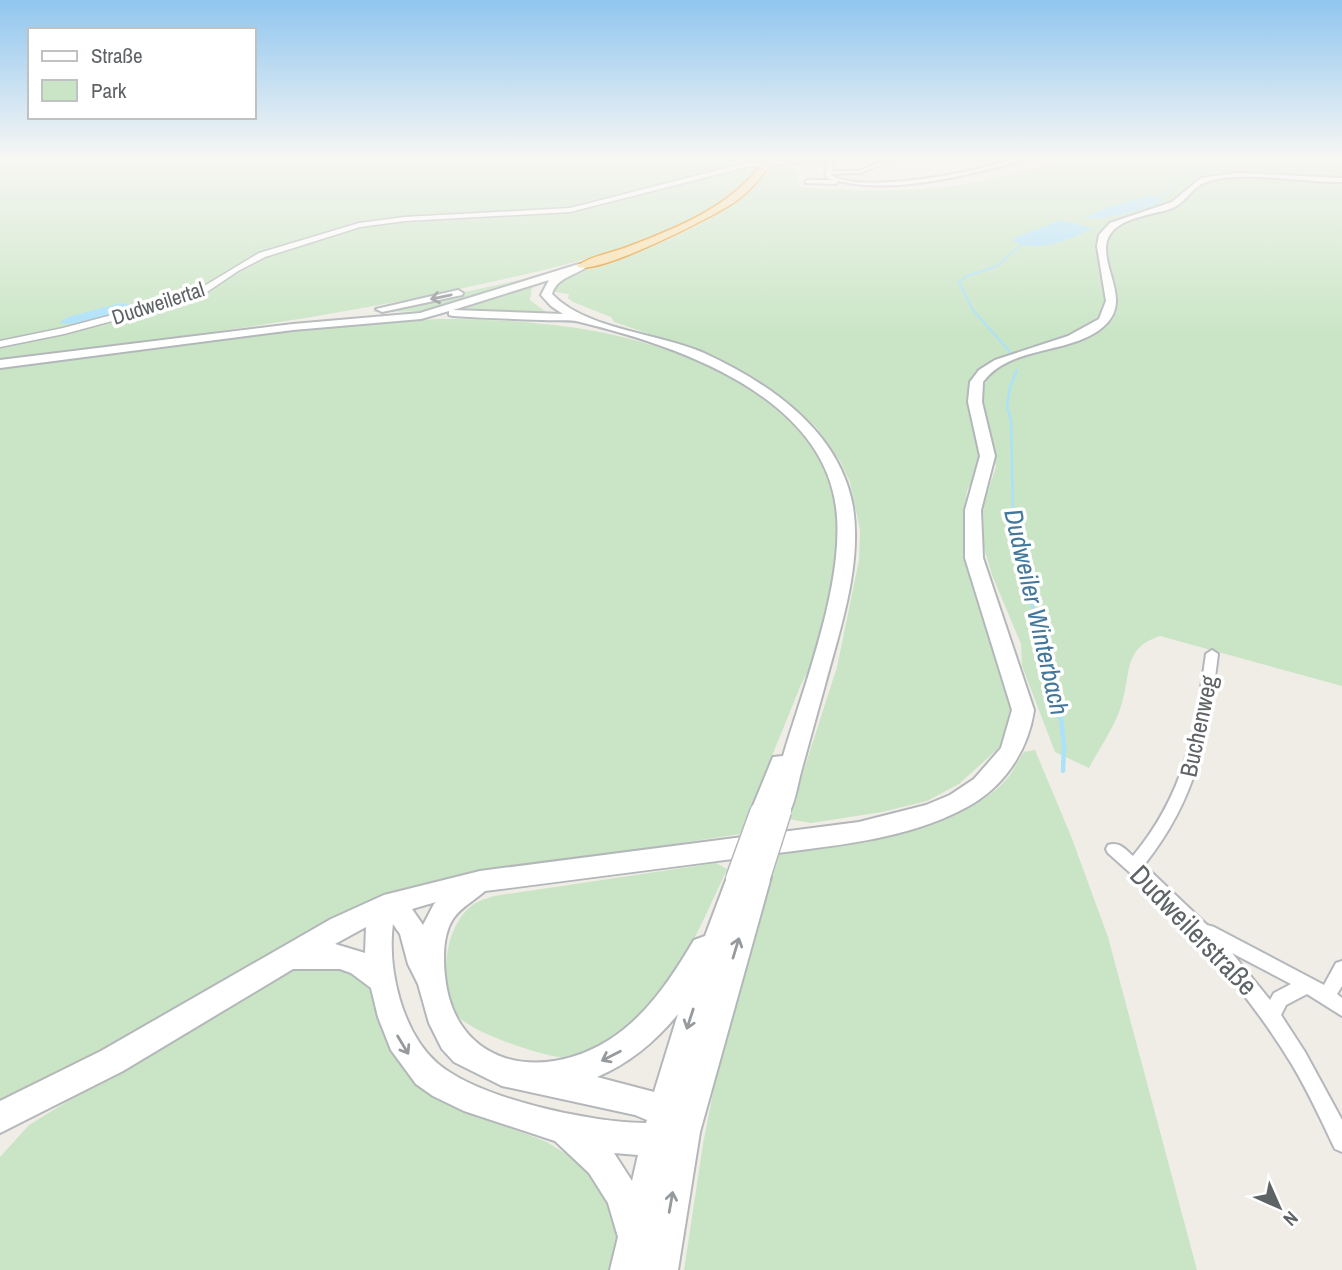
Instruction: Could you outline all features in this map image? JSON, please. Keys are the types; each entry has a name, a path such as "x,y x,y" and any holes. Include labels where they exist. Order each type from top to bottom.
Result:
{"highway":[{"path":"581,265 667,233 695,218"}],"main road":[{"path":"0,1117 112,1061 284,958 384,906 480,881 801,840 900,822 935,811 979,787 1011,751 1022,728 1023,710 974,558 972,532 976,493 985,474 988,453 974,389 983,373 1008,359 1093,329 1107,318 1112,299 1102,250 1104,235 1113,226 1135,218"},
{"path":"94,351 433,313 581,265"},
{"path":"581,265 556,279 548,286 546,295 558,307 691,351 771,396 813,434 825,450 844,497 848,530 845,574 822,658 668,1127 627,1270"},
{"path":"0,364 303,322 434,298 581,265"},
{"path":"547,277 537,286 535,298 542,305 566,317 671,349 725,369"},
{"path":"303,322 433,313 566,317 595,321"},
{"path":"387,319 516,320 566,324 623,335"},
{"path":"535,1080 562,1075 615,1055 649,1027 691,971 727,908 748,878"},
{"path":"431,984 431,956 439,920 450,905 480,881"},
{"path":"384,906 376,940 395,1032 407,1054 426,1073 447,1089 474,1102 564,1128 636,1141 668,1127"},
{"path":"384,906 408,919 421,965 431,984 444,1025 466,1053 502,1071 635,1100 668,1127"},
{"path":"661,1270 668,1127 680,1048 727,908"},
{"path":"284,958 332,954 345,956 361,962 383,981"},
{"path":"564,1128 606,1166 625,1200 634,1238"}],"street":[{"name":"Dudweilertal","path":"0,344 88,325 183,299 204,290 241,265 262,255 343,229 396,220 437,218"},
{"name":"Buchenweg","path":"1134,866 1166,826 1188,780 1196,755 1212,654"},
{"name":"Dudweilerstraße","path":"1114,849 1201,929 1238,969 1272,1013 1325,1103 1342,1142"},
{"path":"1201,929 1308,984 1335,1002 1342,969"},
{"name":"Dudweilerstraße","path":"1272,1013 1280,999 1308,984"}],"green space":[{"path":"0,218 693,218 672,229 593,257 422,297 302,318 0,361"},
{"path":"1128,218 1109,225 1099,234 1097,257 1106,295 1104,309 1095,324 991,362 977,371 968,383 967,398 981,439 976,472 967,491 964,509 966,541 1015,713 1002,745 959,784 927,801 882,812 811,823 788,819 837,667 859,560 860,530 850,482 840,461 815,426 779,395 719,358 614,322 611,317 573,302 568,298 569,294 555,292 556,286 563,280 581,270 630,255 709,219"},
{"path":"1138,218 1342,218 1342,686 1160,636 1148,641 1134,655 1119,711 1089,768 1055,752 1022,666 1021,644 992,575 984,548 983,506 996,467 982,393 988,376 1007,363 1078,339 1111,320 1118,300 1109,258 1109,237 1113,231"},
{"path":"536,278 430,311 371,312"},
{"path":"525,286 532,287 530,300 550,315 457,311 455,308"},
{"path":"438,319 570,327 647,344 688,358 728,376 765,398 796,425 820,456 835,492 839,512 839,556 832,597 814,659 740,834 469,873 401,894 0,1107 0,366 276,330"},
{"path":"1035,750 1071,836 1108,937 1197,1270 684,1270 703,1144 722,1047 775,855 868,840 934,823 990,795 1010,775 1024,752"},
{"path":"716,863 727,869 682,962 652,1009 637,1028 621,1040 582,1056 571,1058 546,1055 493,1037 458,1016 448,990 446,960 454,930 461,917 475,903 494,896"},
{"path":"311,963 350,967 377,992 379,1015 390,1050 406,1072 436,1099 547,1142 574,1159 598,1182 612,1209 617,1242 615,1270 0,1270 0,1157 29,1125 254,986"}],"water":[{"path":"1060,220 1093,228 1043,246 1022,245 1013,241 1015,238"},
{"path":"120,303 129,304 96,320 59,323 68,317"}],"waterway":[{"name":"Dudweiler Winterbach","path":"1010,352 972,309 959,282 967,276 997,266 1023,243"},
{"name":"Dudweiler Winterbach","path":"1013,511 1011,421 1007,406 1010,387 1017,370"},
{"name":"Dudweiler Winterbach","path":"1013,509 1025,579 1059,702"},
{"name":"Dudweiler Winterbach","path":"1059,700 1064,746 1063,771"}]}
